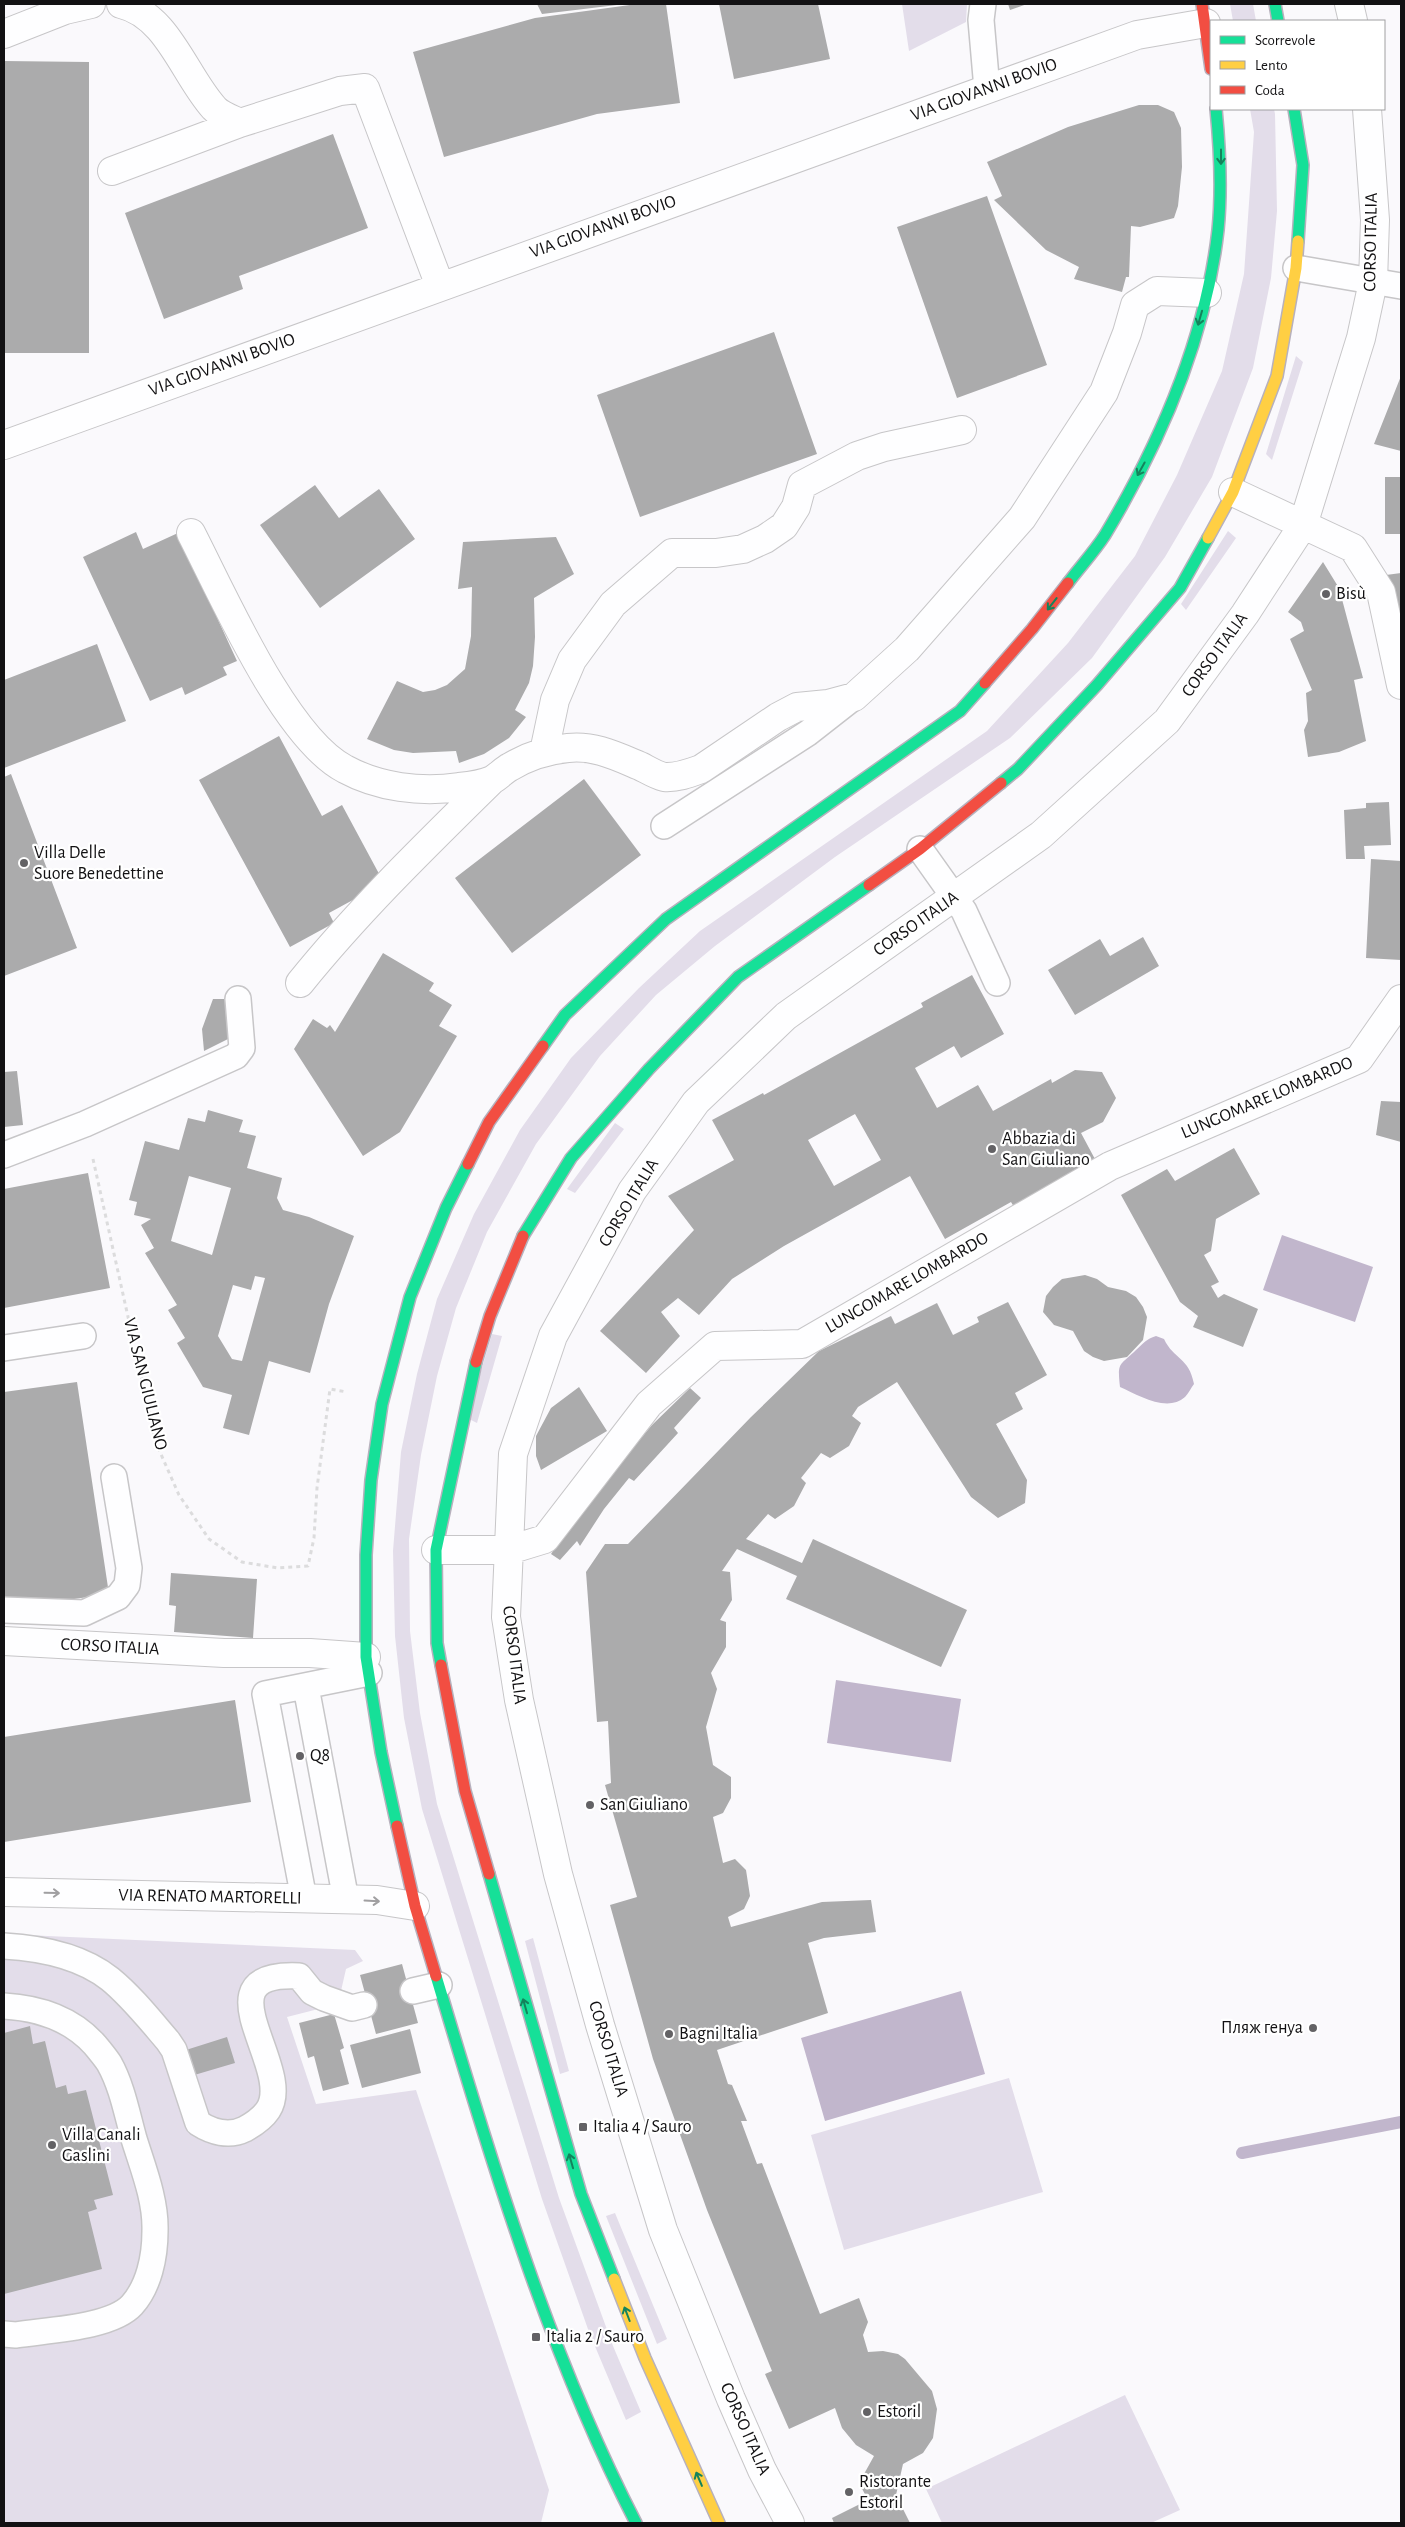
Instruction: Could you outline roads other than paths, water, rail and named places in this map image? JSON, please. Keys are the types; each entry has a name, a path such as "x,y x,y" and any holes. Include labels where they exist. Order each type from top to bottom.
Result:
{"main road":[{"path":"1275,4 1278,20"},
{"path":"1204,13 1210,62"},
{"path":"636,2523 601,2455 539,2296 496,2176 415,1906 381,1752 368,1665 366,1555 371,1480 382,1404 410,1297 446,1208 489,1122 565,1015 666,919 960,712 1032,629 1104,536 1148,456 1186,366 1207,293 1218,230 1222,154 1216,110"},
{"path":"719,2523 644,2358 581,2194 521,1991 465,1791 437,1643 436,1550 470,1383 490,1316 519,1242 571,1158 649,1069 738,977 920,849 1018,769 1097,685 1180,588 1232,492 1276,376 1296,268 1303,165 1294,110"}],"street":[{"path":"4,34 65,10 91,4"},
{"path":"121,4 130,6 157,26 215,110 240,123"},
{"path":"1349,4 1353,20"},
{"name":"VIA GIOVANNI BOVIO","path":"4,444 1137,35 1204,13"},
{"path":"112,171 240,123 340,91 365,88 440,286"},
{"name":"CORSO ITALIA","path":"790,2523 762,2470 735,2408 663,2230 600,2026 558,1874 519,1700 506,1617 513,1454 553,1336 632,1191 696,1102 786,1016 1041,835 1167,721 1245,614 1303,525 1361,338 1373,282 1374,220 1367,110"},
{"path":"300,983 332,943 401,870 491,781 511,766 544,752 590,748 621,758 657,775 665,777 682,775 701,769 778,716 797,707 828,704 854,697 907,648 1022,518 1104,392 1127,333 1135,304 1157,291 1207,293"},
{"path":"544,752 555,700 572,660 613,604 672,553 716,553 743,549 765,539 784,526 796,507 802,484 857,456 884,447 962,430"},
{"path":"1232,492 1353,548 1381,592 1401,686"},
{"path":"191,533 262,668 292,719 318,748 343,769 376,783 436,789 491,781"},
{"name":"LUNGOMARE LOMBARDO","path":"436,1550 509,1550 545,1539 649,1404 715,1346 802,1344 1110,1166 1359,1059 1401,999"},
{"name":"CORSO ITALIA","path":"4,1641 224,1653 310,1653 368,1665"},
{"name":"VIA RENATO MARTORELLI","path":"4,1892 377,1900 415,1906"}],"lane":[{"path":"983,4 981,20 987,89"},
{"path":"1296,268 1401,286"},
{"path":"664,826 808,733 854,697"},
{"path":"920,849 964,910 997,983"},
{"path":"4,1155 85,1124 236,1056 242,1048 238,999"},
{"path":"4,1348 83,1336"},
{"path":"4,1610 84,1613 118,1597 127,1585 129,1568 114,1477"},
{"path":"304,1899 265,1694 306,1687 368,1665"},
{"path":"306,1687 346,1900"},
{"path":"4,1946 24,1947 54,1953 92,1967 110,1979 168,2041 174,2050 198,2123 215,2132 240,2131 258,2122 269,2109 273,2097 273,2081 251,2013 250,2000 253,1989 261,1982 282,1976 299,1976 312,1992 324,1998 352,2008 364,2005"},
{"path":"413,1991 439,1985"},
{"path":"4,2006 26,2008 51,2014 79,2031 94,2044 109,2063 121,2093 151,2197 155,2230 153,2259 146,2285 131,2306 123,2312 115,2317 94,2322 16,2334 4,2334"}],"waterway":[{"path":"1242,2153 1401,2122"}],"place":[{"name":"Bisù","path":"1326,594"},
{"name":"Villa Delle Suore Benedettine","path":"24,863"},
{"name":"Abbazia di San Giuliano","path":"992,1149"},
{"name":"Q8","path":"300,1756"},
{"name":"San Giuliano","path":"590,1805"},
{"name":"Пляж генуа","path":"1313,2028"},
{"name":"Bagni Italia","path":"669,2034"},
{"name":"Italia 4 / Sauro","path":"583,2127"},
{"name":"Villa Canali Gaslini","path":"52,2145"},
{"name":"Italia 2 / Sauro","path":"536,2337"},
{"name":"Estoril","path":"867,2412"},
{"name":"Ristorante Estoril","path":"849,2492"}]}
